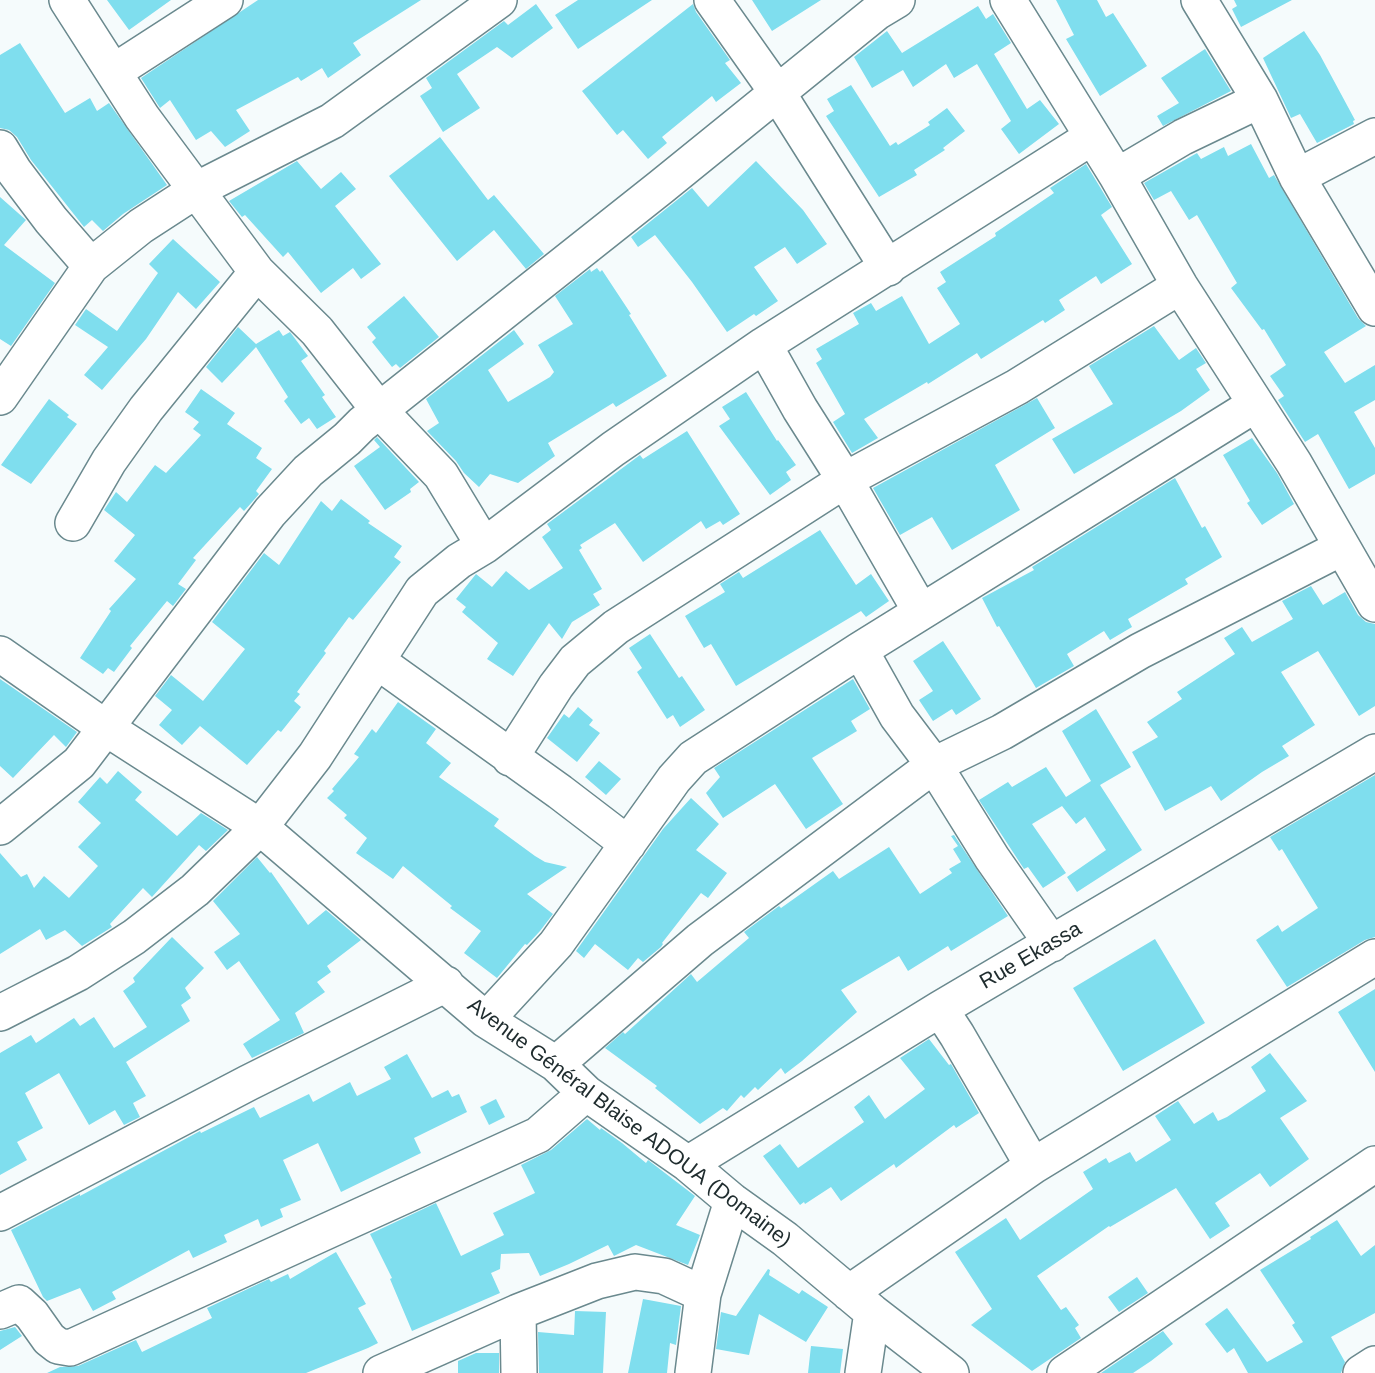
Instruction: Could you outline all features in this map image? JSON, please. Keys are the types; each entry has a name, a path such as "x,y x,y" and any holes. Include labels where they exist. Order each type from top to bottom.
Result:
{"street":[{"path":"67,0 142,117 257,272 317,331 379,410 441,475 484,546"},
{"path":"115,71 225,0"},
{"path":"2,390 91,266 141,226 198,189 332,121 458,12 499,0"},
{"path":"712,0 777,92 888,268"},
{"path":"0,827 79,763 270,512 308,471 379,410 877,12 897,0"},
{"path":"1008,0 1117,176 1180,286 1294,463 1375,604"},
{"path":"1199,0 1260,100 1297,177 1375,308"},
{"path":"1117,176 1183,137 1260,100"},
{"path":"1297,177 1375,135"},
{"path":"0,1013 78,973 134,937 195,890 260,827 315,755 422,591 459,561 484,546 613,449 764,345 1092,137"},
{"path":"0,148 51,220 91,266"},
{"path":"73,523 109,461 145,409 257,272"},
{"path":"510,758 556,686 592,646 616,626 845,480 1017,387 1180,286"},
{"path":"764,345 921,612"},
{"path":"486,1020 556,944 674,779 693,758 860,650 1256,404"},
{"path":"556,1064 700,940 934,765 1002,733 1139,651 1341,548"},
{"path":"860,650 897,716 934,765 992,858 1052,944"},
{"name":"Avenue Général Blaise ADOUA (Domaine)","path":"0,654 106,728 260,827 486,1020 556,1064 586,1093 688,1164 951,1373"},
{"path":"377,661 628,844"},
{"name":"Rue Ekassa","path":"688,1164 940,1009 1375,751"},
{"path":"863,1373 860,1303 1033,1167 1375,957"},
{"path":"0,1213 248,1083 446,984"},
{"path":"940,1009 1033,1167"},
{"path":"0,1311 19,1303 32,1315 48,1339 58,1346 70,1348 538,1135 586,1093"},
{"path":"1065,1373 1375,1164"},
{"path":"693,1373 703,1294 732,1201"},
{"path":"381,1373 518,1312 597,1281 635,1272 664,1276 703,1294"},
{"path":"518,1312 519,1373"},
{"path":"1361,1373 1375,1364"}],"building":[{"path":"107,0 171,0 129,30"},
{"path":"258,0 421,0 353,43 361,55 328,78 322,68 301,81 298,77 236,110 250,131 225,147 211,131 196,140 170,100 160,108 141,78"},
{"path":"578,0 652,0 578,49 555,15"},
{"path":"752,0 821,0 772,31"},
{"path":"1056,0 1097,0 1106,17 1113,13 1147,66 1100,96 1066,39 1074,35"},
{"path":"1234,0 1292,0 1241,27 1232,9 1237,6"},
{"path":"536,4 553,28 512,58 497,47 457,74 480,108 443,132 420,96 432,88 426,78 504,21 508,25"},
{"path":"693,4 730,60 725,63 741,83 716,102 712,96 662,137 667,143 648,159 623,130 617,135 582,91"},
{"path":"978,6 986,19 993,14 1011,43 994,54 1027,109 1040,100 1059,124 1019,154 1001,129 1011,121 977,64 954,78 946,64 913,87 903,70 872,88 854,57 887,31 902,53"},
{"path":"1304,31 1355,120 1354,124 1317,143 1300,114 1291,118 1263,58"},
{"path":"20,43 65,113 90,98 97,111 109,103 167,185 123,214 103,231 92,220 84,227 31,160 17,137 9,130 0,128 0,55"},
{"path":"1205,49 1231,91 1163,126 1157,116 1179,103 1161,78"},
{"path":"851,85 890,146 896,142 898,145 930,125 928,122 947,108 965,131 943,148 945,150 914,170 917,175 879,197 826,116 834,111 827,99"},
{"path":"440,137 488,200 494,195 544,254 526,269 494,230 457,261 389,176"},
{"path":"1251,144 1269,178 1274,175 1358,318 1366,326 1324,352 1345,383 1375,365 1375,400 1354,412 1375,448 1375,474 1349,489 1318,434 1305,442 1278,400 1284,396 1270,376 1286,365 1264,329 1262,330 1231,288 1237,283 1197,215 1189,220 1171,191 1154,200 1144,183 1197,153 1201,159 1224,147 1228,156"},
{"path":"297,161 321,189 341,172 356,189 335,206 381,264 361,279 353,268 321,293 288,252 283,257 229,201"},
{"path":"756,161 803,210 827,244 797,264 785,247 754,267 778,301 727,332 655,235 638,247 631,237 692,188 708,207"},
{"path":"1086,164 1112,207 1101,215 1132,264 1101,284 1096,276 1059,300 1065,310 1045,323 1043,320 981,359 977,353 864,419 878,438 852,453 833,422 845,414 816,363 822,359 816,349 859,324 853,313 871,303 876,311 902,296 929,344 960,324 937,288 946,282 940,272 996,236 995,233 1054,193 1050,188"},
{"path":"0,197 26,220 4,245 55,283 11,346 0,339"},
{"path":"173,239 220,282 196,309 178,292 146,339 102,390 84,375 108,347 75,325 86,309 117,331 158,273 149,264"},
{"path":"597,268 600,272 602,270 631,314 629,315 667,376 616,407 613,403 548,443 555,456 518,483 490,474 479,487 427,431 439,423 426,399 514,330 524,344 488,370 508,402 550,377 554,372 538,345 573,324 555,296 590,269 591,272"},
{"path":"404,296 439,337 400,368 396,364 392,367 372,342 376,338 367,327"},
{"path":"1154,326 1179,360 1196,348 1206,363 1196,369 1210,390 1181,411 1074,474 1052,439 1113,404 1089,366"},
{"path":"238,327 256,344 279,330 283,336 290,332 308,356 301,361 325,395 322,397 336,417 317,429 309,418 301,424 284,401 288,397 256,347 222,383 206,367"},
{"path":"201,389 235,413 227,424 262,448 256,458 272,469 256,491 259,494 253,501 244,511 240,507 193,558 196,560 178,584 186,589 173,606 167,601 130,646 132,648 114,672 108,668 103,674 80,658 111,611 109,609 136,579 114,561 135,535 104,510 116,492 127,502 155,465 166,473 201,435 193,429 199,422 185,412"},
{"path":"746,392 777,441 796,465 786,472 791,480 770,495 719,426 730,419 722,407"},
{"path":"1037,398 1055,428 995,465 1020,510 952,550 932,517 900,535 873,488"},
{"path":"49,399 77,424 31,484 1,465"},
{"path":"687,431 740,514 723,525 720,521 706,529 701,521 643,562 615,523 580,545 582,548 579,550 602,589 593,594 600,605 572,622 562,639 549,623 513,676 487,659 498,643 462,612 466,607 456,599 476,574 492,587 506,571 529,590 563,568 542,537 551,530 547,524 640,455 643,459"},
{"path":"377,437 419,482 410,489 411,492 385,510 354,466 380,447 374,440"},
{"path":"1252,438 1277,473 1294,504 1262,525 1247,503 1250,501 1223,455"},
{"path":"1175,478 1202,528 1205,526 1222,557 1185,579 1188,584 1128,619 1132,627 1110,640 1104,631 1067,654 1074,666 1036,688 982,598 1034,570 1032,567"},
{"path":"341,499 370,521 368,523 402,546 394,557 401,562 353,620 349,617 297,692 300,694 294,701 301,707 281,732 278,730 247,765 200,726 182,745 159,725 172,710 155,696 171,675 203,701 245,649 212,622 264,553 279,565 321,501 332,511"},
{"path":"820,530 856,585 871,574 889,601 866,617 861,611 736,686 711,644 704,648 685,616 725,592 720,584 739,572 743,578"},
{"path":"1311,586 1323,605 1345,592 1358,615 1366,622 1375,624 1375,706 1359,716 1318,651 1281,672 1315,725 1282,746 1289,756 1221,801 1211,786 1165,811 1132,752 1158,737 1147,722 1182,699 1177,692 1235,654 1224,638 1242,627 1252,642 1293,619 1282,601"},
{"path":"650,634 679,678 682,676 705,710 680,727 673,715 667,719 637,672 642,668 629,648"},
{"path":"943,641 981,699 956,715 952,709 933,721 919,700 933,691 913,661"},
{"path":"0,679 77,732 66,747 54,735 13,778 0,766"},
{"path":"853,679 870,709 851,721 857,731 812,758 843,804 806,829 775,784 723,818 706,793 720,777 714,768"},
{"path":"398,702 436,729 426,743 451,763 439,777 499,819 494,826 535,856 545,862 567,867 527,894 553,914 497,978 464,953 481,931 450,908 452,906 403,866 393,879 356,853 367,838 344,818 347,815 327,798 359,757 354,754 372,729 376,733"},
{"path":"578,707 593,720 589,725 600,733 577,762 547,738 564,714 569,718"},
{"path":"1096,709 1131,767 1100,785 1142,850 1077,892 1067,877 1106,850 1085,817 1076,824 1062,806 1032,824 1066,873 1043,888 1028,867 1024,869 979,800 1008,782 1012,787 1046,767 1066,797 1091,781 1062,731"},
{"path":"599,761 621,779 606,795 585,777"},
{"path":"118,771 142,792 135,800 177,836 201,813 228,830 206,851 199,845 152,897 143,888 110,924 112,927 82,946 65,930 46,940 40,929 0,954 0,853 21,877 27,874 34,888 44,876 69,898 98,866 78,847 101,823 78,802 100,777 107,784"},
{"path":"1375,775 1375,937 1365,940 1287,987 1256,940 1278,925 1282,932 1318,908 1282,849 1279,851 1270,837"},
{"path":"691,798 719,824 696,850 727,873 708,898 701,893 661,947 643,962 638,958 628,970 595,944 584,958 576,951 663,829"},
{"path":"954,835 1008,916 951,951 948,946 908,971 899,956 841,990 857,1012 785,1074 781,1068 758,1090 755,1087 744,1098 741,1095 727,1111 723,1108 700,1124 655,1088 657,1086 605,1048 623,1032 625,1034 691,974 697,982 749,938 744,932 833,871 839,879 889,847 920,894 952,873 949,869 961,862 953,849 958,846 951,836"},
{"path":"257,857 271,872 308,925 326,910 361,940 327,966 331,972 317,982 325,992 295,1013 304,1033 252,1058 243,1044 280,1020 239,961 227,970 214,952 240,934 213,901"},
{"path":"172,937 204,968 185,988 191,998 181,1005 190,1021 126,1062 146,1096 133,1103 140,1117 124,1125 115,1110 89,1125 59,1073 25,1093 43,1128 17,1142 27,1160 0,1175 0,1053 31,1035 36,1043 74,1018 80,1026 94,1017 114,1048 147,1027 123,991 135,982 133,978"},
{"path":"1155,939 1205,1023 1123,1071 1073,988"},
{"path":"1375,989 1375,1072 1338,1012"},
{"path":"929,1039 949,1065 951,1064 979,1113 956,1128 954,1125 896,1168 894,1164 841,1201 831,1187 800,1205 763,1156 780,1144 798,1168 864,1122 854,1107 869,1095 885,1119 925,1089 900,1058"},
{"path":"1270,1053 1307,1101 1280,1118 1309,1159 1270,1187 1260,1173 1215,1203 1230,1226 1210,1239 1176,1188 1109,1226 1037,1276 1061,1310 1066,1307 1079,1325 1075,1328 1081,1338 1032,1371 971,1325 992,1309 955,1252 1006,1218 1020,1240 1093,1189 1083,1172 1106,1158 1109,1163 1130,1152 1136,1162 1171,1140 1155,1116 1178,1101 1194,1124 1213,1112 1218,1121 1227,1117 1266,1091 1251,1067"},
{"path":"407,1054 432,1098 448,1090 452,1097 459,1094 467,1112 414,1138 421,1153 341,1192 318,1143 283,1160 301,1200 280,1209 283,1217 261,1227 258,1219 224,1235 227,1242 193,1258 189,1250 112,1292 116,1299 93,1311 80,1288 47,1301 43,1297 11,1230 200,1131 201,1133 254,1107 260,1118 309,1094 313,1102 350,1082 357,1096 391,1079 384,1067"},
{"path":"496,1099 505,1117 489,1125 480,1107"},
{"path":"587,1119 695,1196 676,1225 700,1235 688,1265 636,1245 614,1256 608,1245 540,1276 529,1253 501,1254 500,1269 491,1273 500,1293 412,1331 390,1279 392,1278 370,1234 436,1203 461,1256 504,1235 493,1213 535,1193 521,1165 551,1150"},
{"path":"1337,1220 1361,1256 1375,1245 1375,1313 1331,1337 1345,1362 1341,1373 1248,1373 1234,1348 1227,1353 1205,1324 1227,1308 1267,1362 1303,1342 1292,1325 1295,1323 1260,1270"},
{"path":"336,1252 366,1304 358,1308 378,1343 368,1348 306,1373 47,1373 60,1367 78,1366 136,1340 142,1352 212,1318 207,1308 269,1279 271,1282 288,1274 290,1279"},
{"path":"768,1269 769,1275 799,1294 802,1290 828,1307 806,1342 759,1314 749,1355 716,1349 721,1312 736,1316"},
{"path":"1137,1277 1148,1293 1119,1312 1108,1297"},
{"path":"643,1299 681,1306 676,1345 670,1343 667,1373 628,1373"},
{"path":"575,1311 606,1312 603,1373 539,1373 538,1332 574,1335"},
{"path":"15,1327 22,1336 0,1350 0,1331"},
{"path":"1163,1331 1173,1344 1151,1361 1133,1373 1101,1373"},
{"path":"811,1346 843,1349 840,1373 808,1373"},
{"path":"476,1353 499,1353 499,1373 458,1373 458,1361"}]}
